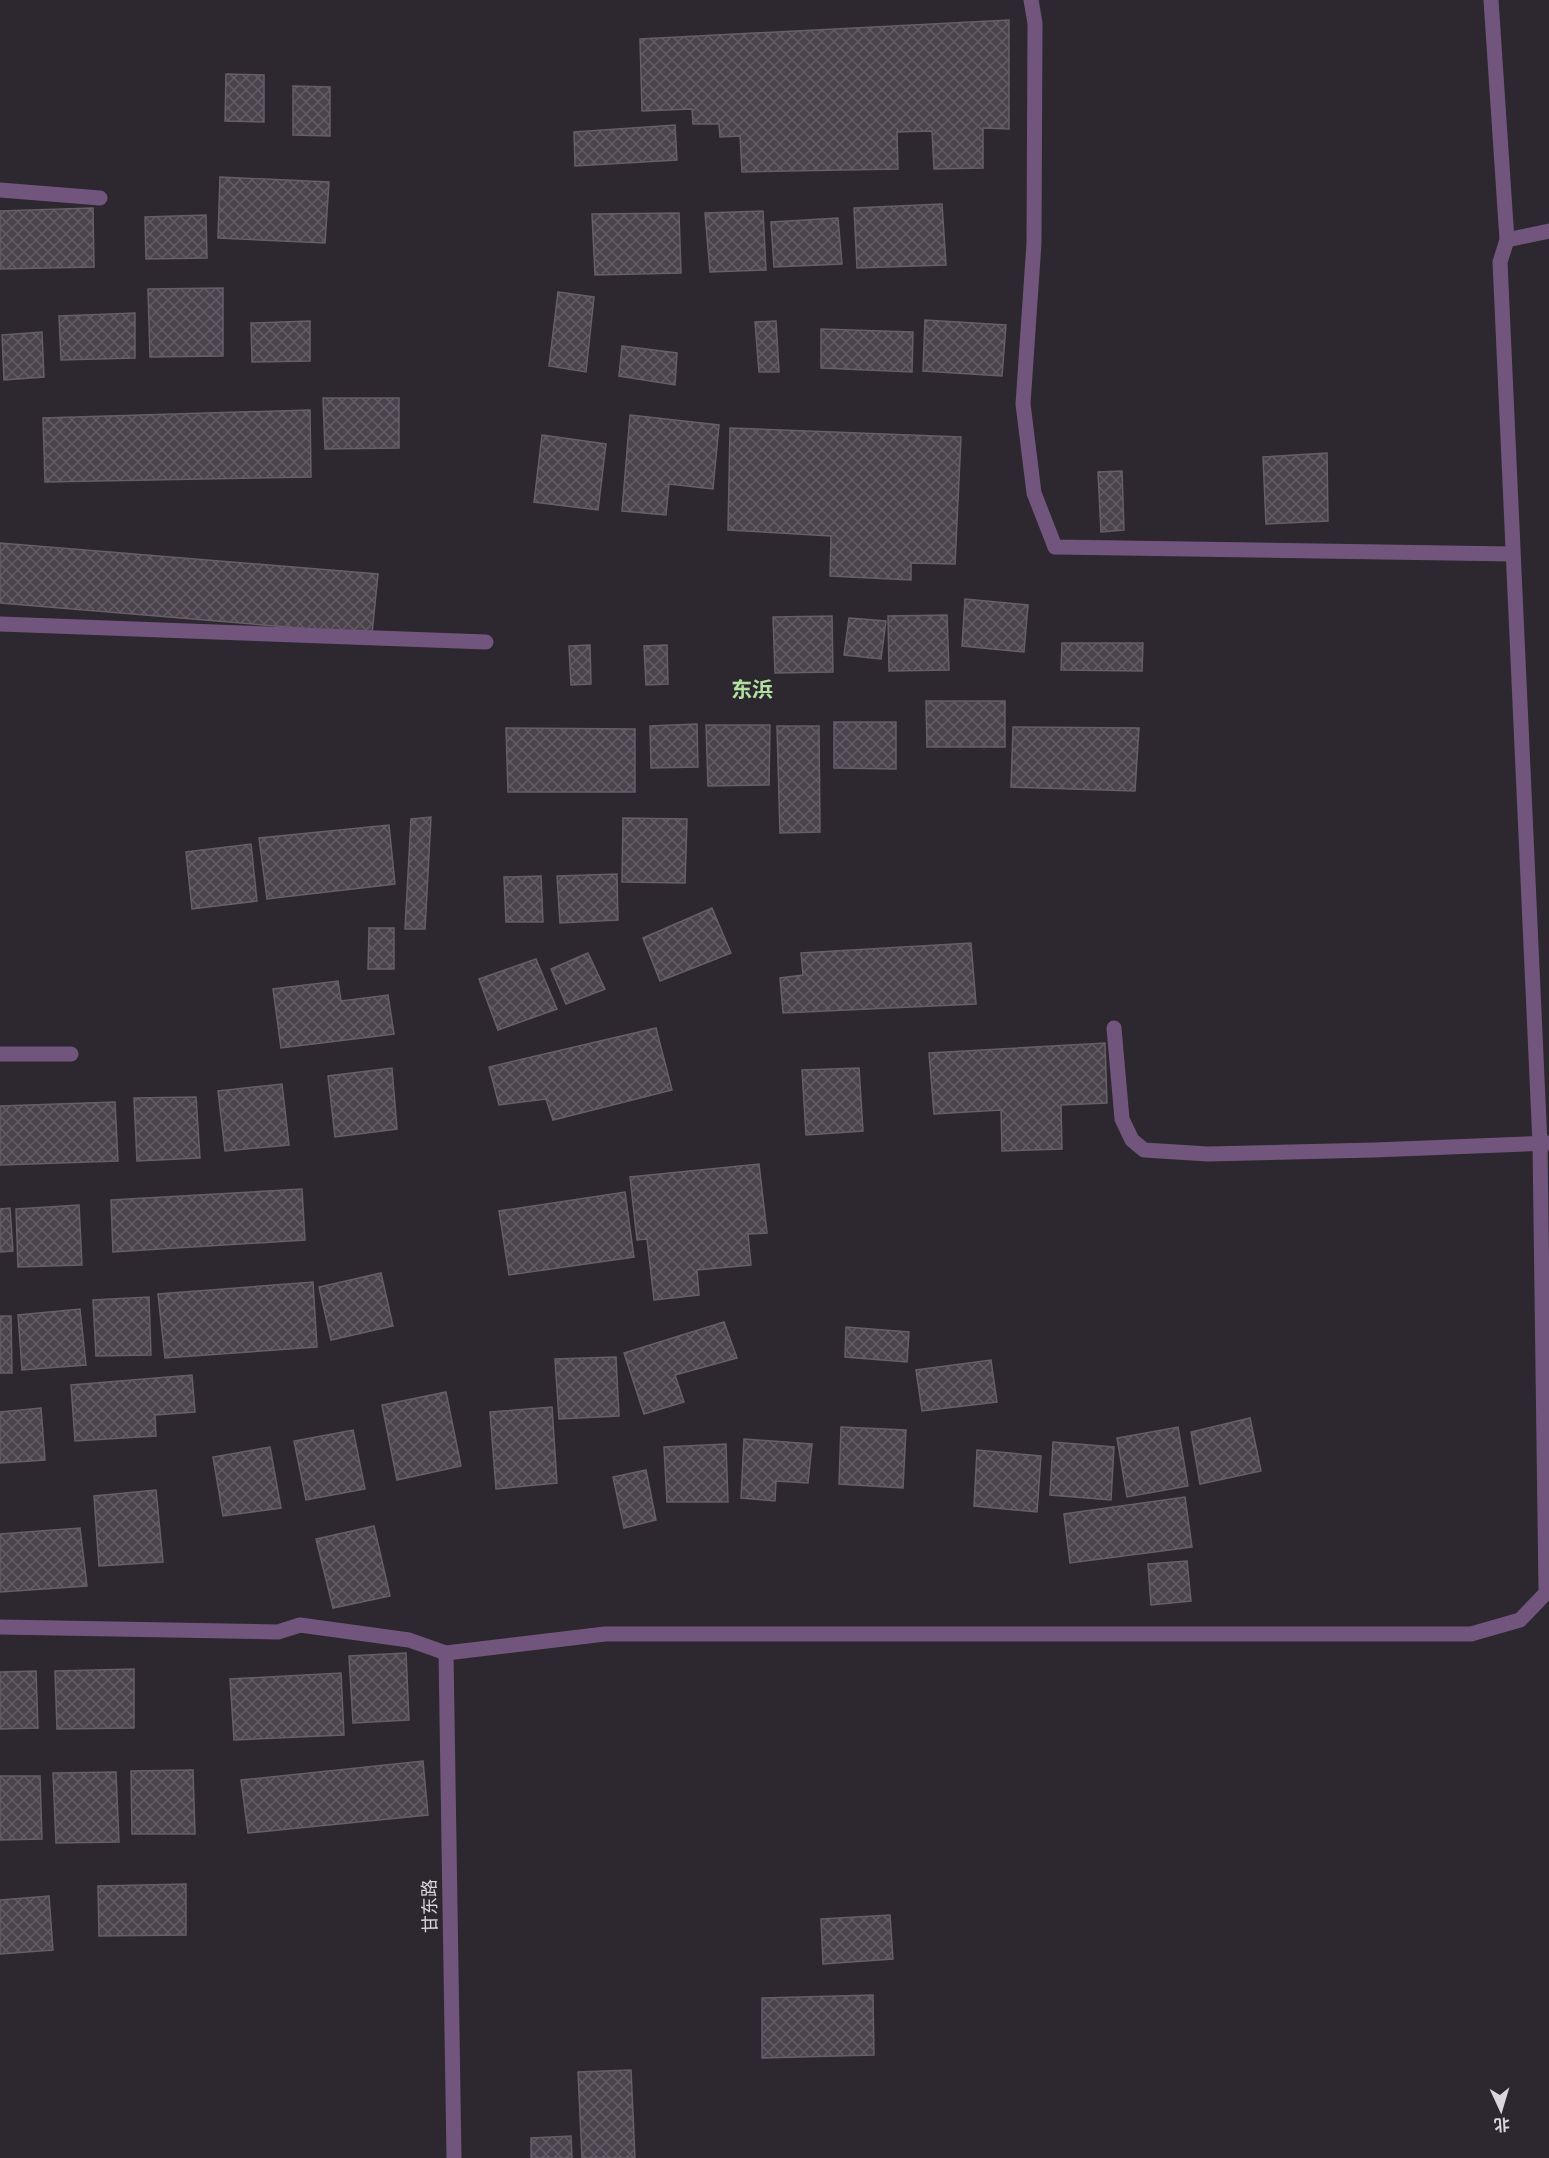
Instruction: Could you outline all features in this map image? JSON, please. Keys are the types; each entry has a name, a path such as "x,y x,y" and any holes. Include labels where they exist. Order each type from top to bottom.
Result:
{"street":[{"path":"1031,0 1035,22 1034,243 1023,404 1034,493 1055,547 1512,554"},
{"path":"0,1627 278,1632 300,1625 408,1640 446,1653 605,1634 1471,1634 1520,1620 1546,1593 1544,1144 1512,554 1500,262 1507,240 1491,0"},
{"path":"0,190 100,198"},
{"path":"1507,240 1549,231"},
{"path":"0,624 486,642"},
{"path":"1114,1028 1122,1119 1132,1140 1144,1150 1220,1153 1544,1144"},
{"path":"0,1054 71,1054"},
{"name":"甘东路","path":"446,1653 453,2158"}],"building":[{"path":"1009,20 1009,129 983,128 983,168 934,169 932,131 897,132 898,169 742,172 740,136 720,137 719,124 693,124 692,109 642,111 640,39"},
{"path":"226,74 264,75 264,122 225,121"},
{"path":"293,86 330,87 330,136 293,135"},
{"path":"675,125 677,160 575,166 574,132"},
{"path":"220,177 329,182 325,243 218,238"},
{"path":"942,204 946,265 857,268 854,208"},
{"path":"93,208 94,267 0,269 0,211"},
{"path":"763,211 766,270 710,272 705,213"},
{"path":"679,213 681,273 595,275 592,214"},
{"path":"206,215 207,258 146,259 145,217"},
{"path":"838,218 842,264 774,267 771,222"},
{"path":"223,288 223,356 150,357 148,289"},
{"path":"558,292 594,297 586,372 549,366"},
{"path":"135,313 135,358 61,360 59,316"},
{"path":"925,320 1006,325 1002,376 923,371"},
{"path":"310,321 310,361 252,362 251,323"},
{"path":"776,321 779,372 759,372 755,322"},
{"path":"821,329 913,332 912,372 821,368"},
{"path":"42,332 44,377 4,380 2,335"},
{"path":"622,346 677,353 675,385 619,376"},
{"path":"323,398 399,398 399,448 325,449"},
{"path":"310,410 311,477 45,482 43,418"},
{"path":"630,415 719,425 713,489 669,484 666,515 622,511"},
{"path":"730,428 961,437 955,564 911,563 911,580 830,576 831,536 728,530"},
{"path":"542,435 606,444 598,510 534,502"},
{"path":"1327,453 1328,521 1266,524 1263,457"},
{"path":"1122,471 1124,530 1101,532 1098,472"},
{"path":"0,543 378,574 372,634 0,603"},
{"path":"965,599 1028,605 1024,652 962,646"},
{"path":"947,615 949,670 889,671 888,616"},
{"path":"832,616 833,672 775,673 773,617"},
{"path":"849,618 886,621 881,659 844,655"},
{"path":"1062,643 1143,643 1142,671 1061,670"},
{"path":"590,645 591,684 571,685 569,646"},
{"path":"667,645 668,684 646,685 644,646"},
{"path":"926,701 1005,701 1005,747 927,747"},
{"path":"834,722 896,722 896,769 834,768"},
{"path":"697,724 698,767 651,768 650,726"},
{"path":"706,725 770,725 769,785 708,786"},
{"path":"777,726 819,726 820,832 780,833"},
{"path":"1013,727 1139,728 1135,791 1011,787"},
{"path":"506,728 635,729 635,792 508,792"},
{"path":"431,817 425,929 405,929 411,819"},
{"path":"623,818 687,819 685,883 622,882"},
{"path":"389,825 395,884 267,899 259,838"},
{"path":"251,844 257,901 192,909 186,852"},
{"path":"617,874 618,920 560,923 557,876"},
{"path":"541,876 543,922 506,922 504,877"},
{"path":"712,908 731,953 660,981 643,938"},
{"path":"369,928 394,928 394,969 368,969"},
{"path":"971,943 976,1004 783,1013 780,978 803,975 801,953"},
{"path":"588,953 605,989 566,1004 551,969"},
{"path":"536,959 557,1009 498,1030 479,979"},
{"path":"338,981 341,1001 388,995 394,1034 281,1048 273,989"},
{"path":"656,1028 672,1090 553,1120 546,1099 499,1105 489,1067"},
{"path":"1105,1043 1107,1103 1061,1105 1062,1149 1002,1151 1001,1110 934,1114 929,1053"},
{"path":"392,1068 397,1129 335,1137 328,1076"},
{"path":"859,1068 863,1131 806,1135 802,1070"},
{"path":"282,1084 289,1145 225,1151 218,1091"},
{"path":"196,1097 200,1158 137,1161 134,1098"},
{"path":"115,1102 118,1161 0,1165 0,1106"},
{"path":"759,1164 767,1233 748,1234 751,1265 697,1270 699,1295 654,1300 647,1239 637,1240 630,1177"},
{"path":"302,1189 305,1240 113,1252 111,1200"},
{"path":"625,1192 634,1257 509,1275 499,1211"},
{"path":"79,1205 82,1265 18,1267 16,1209"},
{"path":"10,1208 13,1251 0,1252 0,1209"},
{"path":"381,1273 393,1326 331,1340 319,1287"},
{"path":"313,1282 317,1347 165,1358 158,1294"},
{"path":"149,1297 151,1355 96,1356 93,1300"},
{"path":"80,1309 86,1365 22,1370 18,1315"},
{"path":"0,1316 11,1316 12,1373 0,1373"},
{"path":"724,1322 737,1358 675,1375 684,1402 644,1414 624,1353"},
{"path":"846,1327 909,1332 907,1362 845,1357"},
{"path":"616,1357 619,1416 559,1419 555,1359"},
{"path":"991,1360 997,1402 922,1411 916,1370"},
{"path":"192,1375 195,1412 155,1415 156,1436 75,1441 71,1385"},
{"path":"446,1392 461,1466 397,1480 382,1405"},
{"path":"552,1407 557,1483 496,1489 490,1412"},
{"path":"41,1408 45,1460 0,1463 0,1412"},
{"path":"1250,1418 1261,1471 1200,1484 1191,1432"},
{"path":"841,1427 906,1430 903,1488 839,1484"},
{"path":"1178,1427 1188,1486 1127,1497 1117,1438"},
{"path":"353,1430 365,1489 306,1500 294,1441"},
{"path":"744,1439 812,1444 808,1483 776,1481 775,1501 741,1498"},
{"path":"1053,1442 1114,1447 1111,1500 1050,1495"},
{"path":"726,1444 728,1502 667,1502 664,1447"},
{"path":"270,1447 281,1508 223,1516 213,1457"},
{"path":"977,1450 1041,1456 1037,1512 974,1506"},
{"path":"646,1470 656,1520 624,1528 613,1477"},
{"path":"156,1490 163,1562 99,1566 94,1496"},
{"path":"1185,1497 1192,1547 1070,1563 1064,1514"},
{"path":"374,1526 390,1596 333,1608 316,1539"},
{"path":"80,1528 87,1586 0,1592 0,1534"},
{"path":"1187,1561 1191,1601 1151,1605 1148,1564"},
{"path":"406,1653 409,1720 353,1723 349,1656"},
{"path":"134,1669 134,1728 57,1729 55,1671"},
{"path":"36,1671 38,1728 0,1729 0,1672"},
{"path":"341,1673 344,1735 234,1740 230,1679"},
{"path":"423,1761 428,1815 248,1833 241,1780"},
{"path":"193,1770 195,1834 132,1834 131,1771"},
{"path":"116,1772 119,1842 56,1843 53,1773"},
{"path":"0,1776 40,1776 42,1839 0,1840"},
{"path":"186,1884 186,1935 99,1936 98,1886"},
{"path":"49,1896 53,1950 0,1954 0,1900"},
{"path":"890,1915 893,1959 823,1964 821,1919"},
{"path":"873,1995 874,2055 762,2058 762,1998"},
{"path":"631,2070 635,2158 582,2158 578,2072"},
{"path":"571,2136 572,2158 531,2158 531,2138"}],"district":[{"name":"东浜","path":"752,690"}]}
